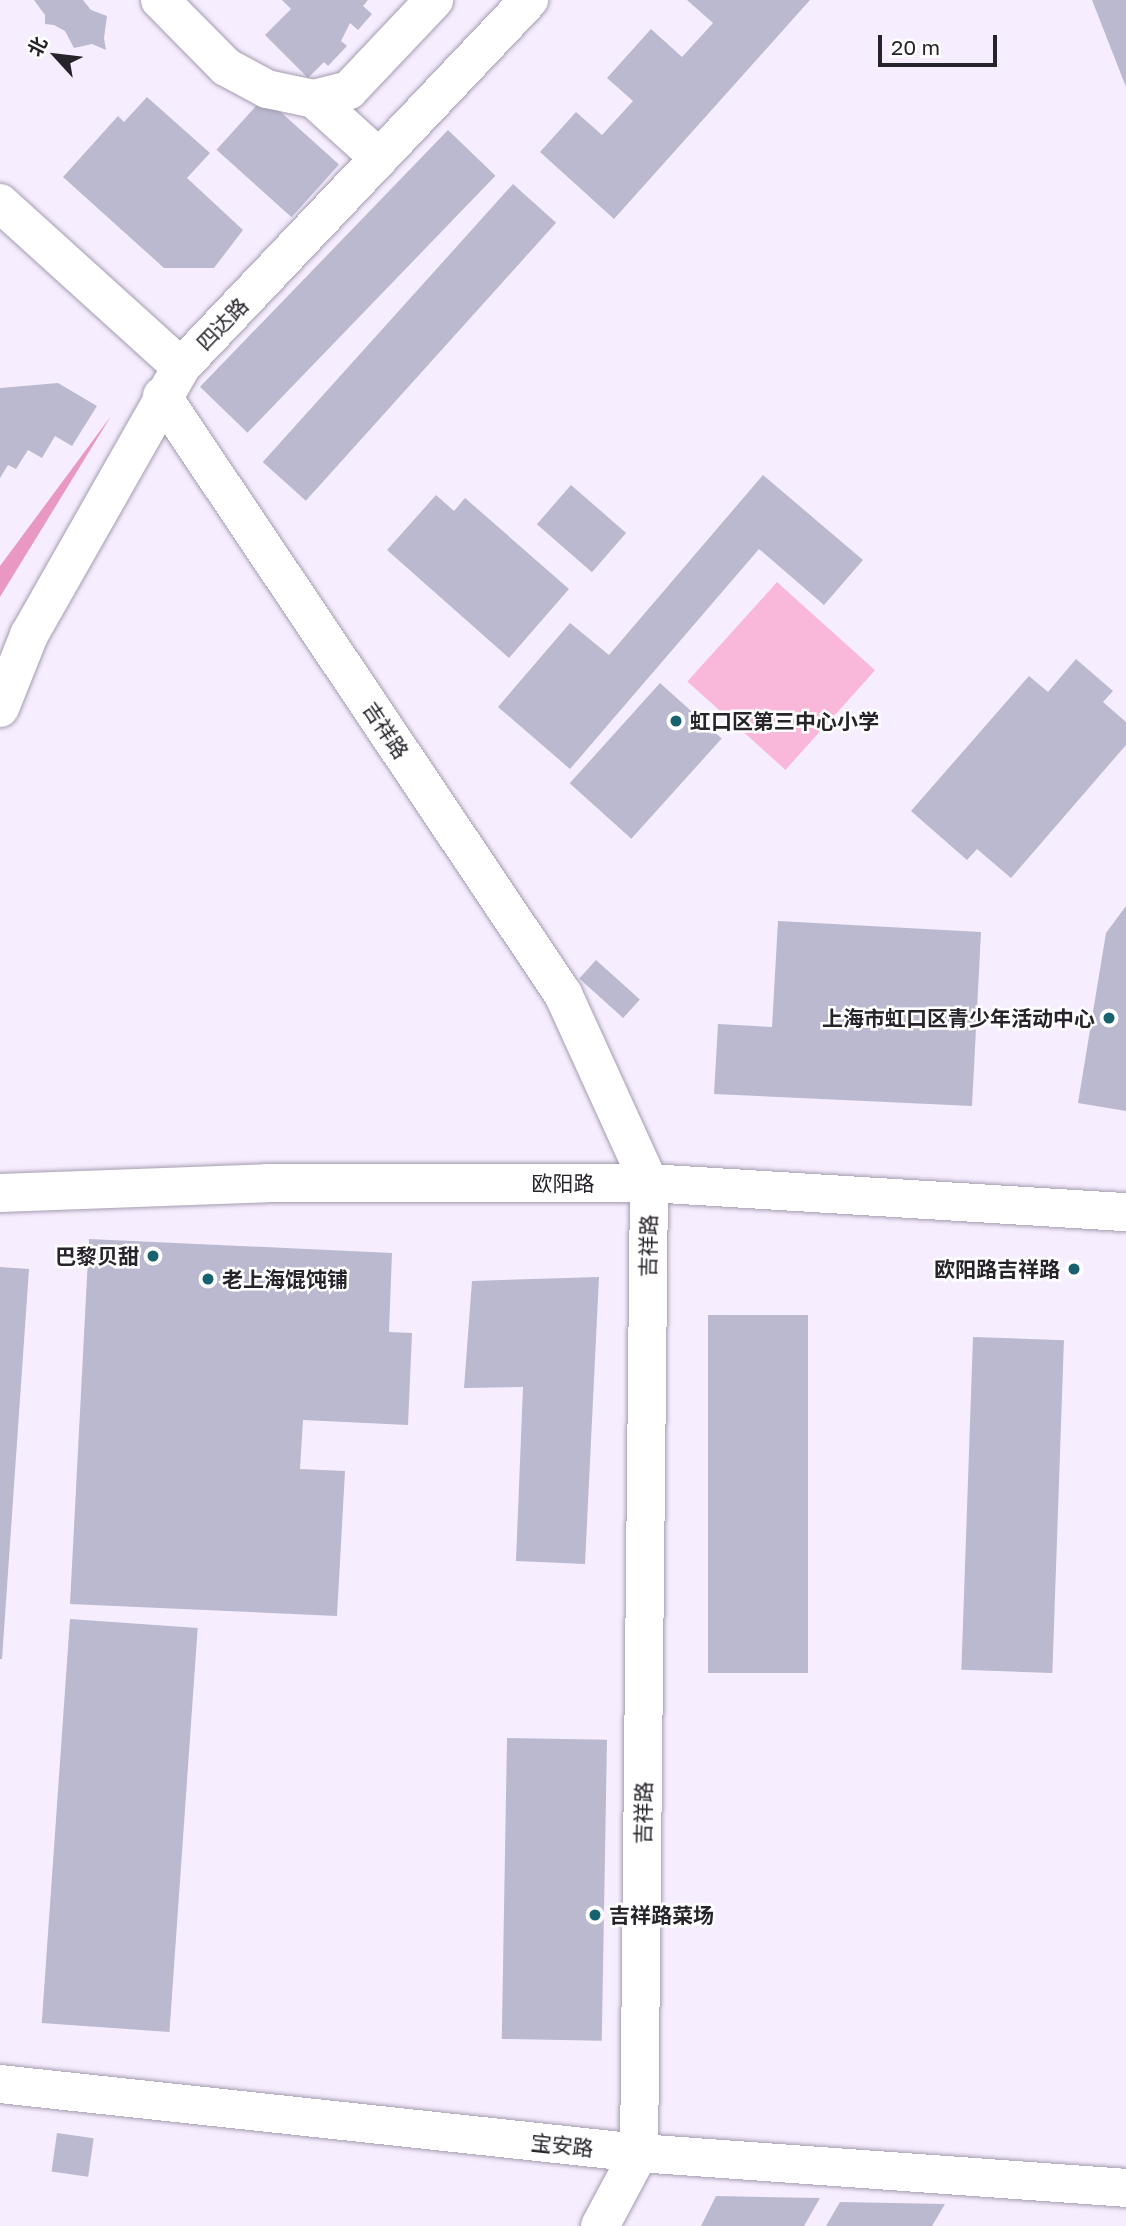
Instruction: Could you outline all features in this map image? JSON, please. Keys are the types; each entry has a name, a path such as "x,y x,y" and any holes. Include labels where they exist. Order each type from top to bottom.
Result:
{"street":[{"path":"160,0 226,67 267,89 314,99 349,90 434,0"},
{"name":"四达路","path":"0,708 29,635 172,382 529,0"},
{"path":"314,99 379,158"},
{"name":"吉祥路","path":"0,203 172,382 563,994 649,1183 639,2153 600,2226"},
{"name":"欧阳路","path":"0,1193 267,1184 649,1183 1126,1212"},
{"name":"宝安路","path":"0,2084 639,2153 1126,2189"}],"shaded area":[{"path":"111,416 0,597 0,566"},
{"path":"777,582 875,670 785,770 687,682"}],"building":[{"path":"34,0 83,0 91,10 107,16 104,38 106,50 92,44 74,48 65,31 45,24 45,15"},
{"path":"282,0 368,0 363,6 372,14 358,30 350,23 341,41 347,46 328,66 324,62 308,78 265,35 291,9"},
{"path":"687,0 810,0 614,219 540,152 576,112 602,135 633,101 607,78 651,29 682,57 713,23"},
{"path":"1092,0 1126,0 1126,87"},
{"path":"147,97 210,153 187,178 243,230 214,268 164,268 63,177 118,116 124,122"},
{"path":"264,97 339,165 292,217 216,150"},
{"path":"448,130 495,176 247,433 200,387"},
{"path":"513,184 556,223 306,501 263,462"},
{"path":"58,383 97,406 72,446 55,436 42,458 28,450 16,469 8,465 0,478 0,388"},
{"path":"763,475 863,560 824,605 759,549 570,769 498,707 570,623 609,655"},
{"path":"571,485 626,533 592,572 537,524"},
{"path":"436,495 454,511 465,498 569,589 509,658 387,550"},
{"path":"1076,659 1113,691 1103,702 1126,722 1126,745 1011,878 977,849 967,860 911,811 1029,676 1048,692"},
{"path":"660,683 722,739 631,839 570,783"},
{"name":"上海市虹口区青少年活动中心","path":"1126,906 1126,1111 1078,1103 1106,933"},
{"path":"778,921 981,932 972,1106 714,1094 718,1024 772,1027"},
{"path":"596,960 640,999 623,1018 579,979"},
{"path":"89,1239 392,1253 389,1332 412,1333 408,1425 303,1420 300,1469 345,1471 337,1616 70,1604"},
{"path":"0,1267 29,1269 2,1659 0,1659"},
{"path":"599,1277 585,1564 516,1561 523,1387 464,1388 472,1281"},
{"path":"708,1315 808,1315 808,1673 708,1673"},
{"path":"973,1337 1064,1340 1052,1673 961,1670"},
{"path":"70,1619 198,1628 169,2032 42,2023"},
{"path":"507,1738 607,1740 602,2041 502,2039"},
{"path":"57,2133 94,2138 88,2177 52,2172"},
{"path":"716,2196 820,2198 804,2226 701,2226"},
{"path":"840,2202 945,2204 932,2226 826,2226"}],"place":[{"name":"虹口区第三中心小学","path":"676,721"},
{"name":"上海市虹口区青少年活动中心","path":"1109,1018"},
{"name":"巴黎贝甜","path":"153,1256"},
{"name":"欧阳路吉祥路","path":"1074,1269"},
{"name":"老上海馄饨铺","path":"208,1279"},
{"name":"吉祥路菜场","path":"595,1915"}]}
